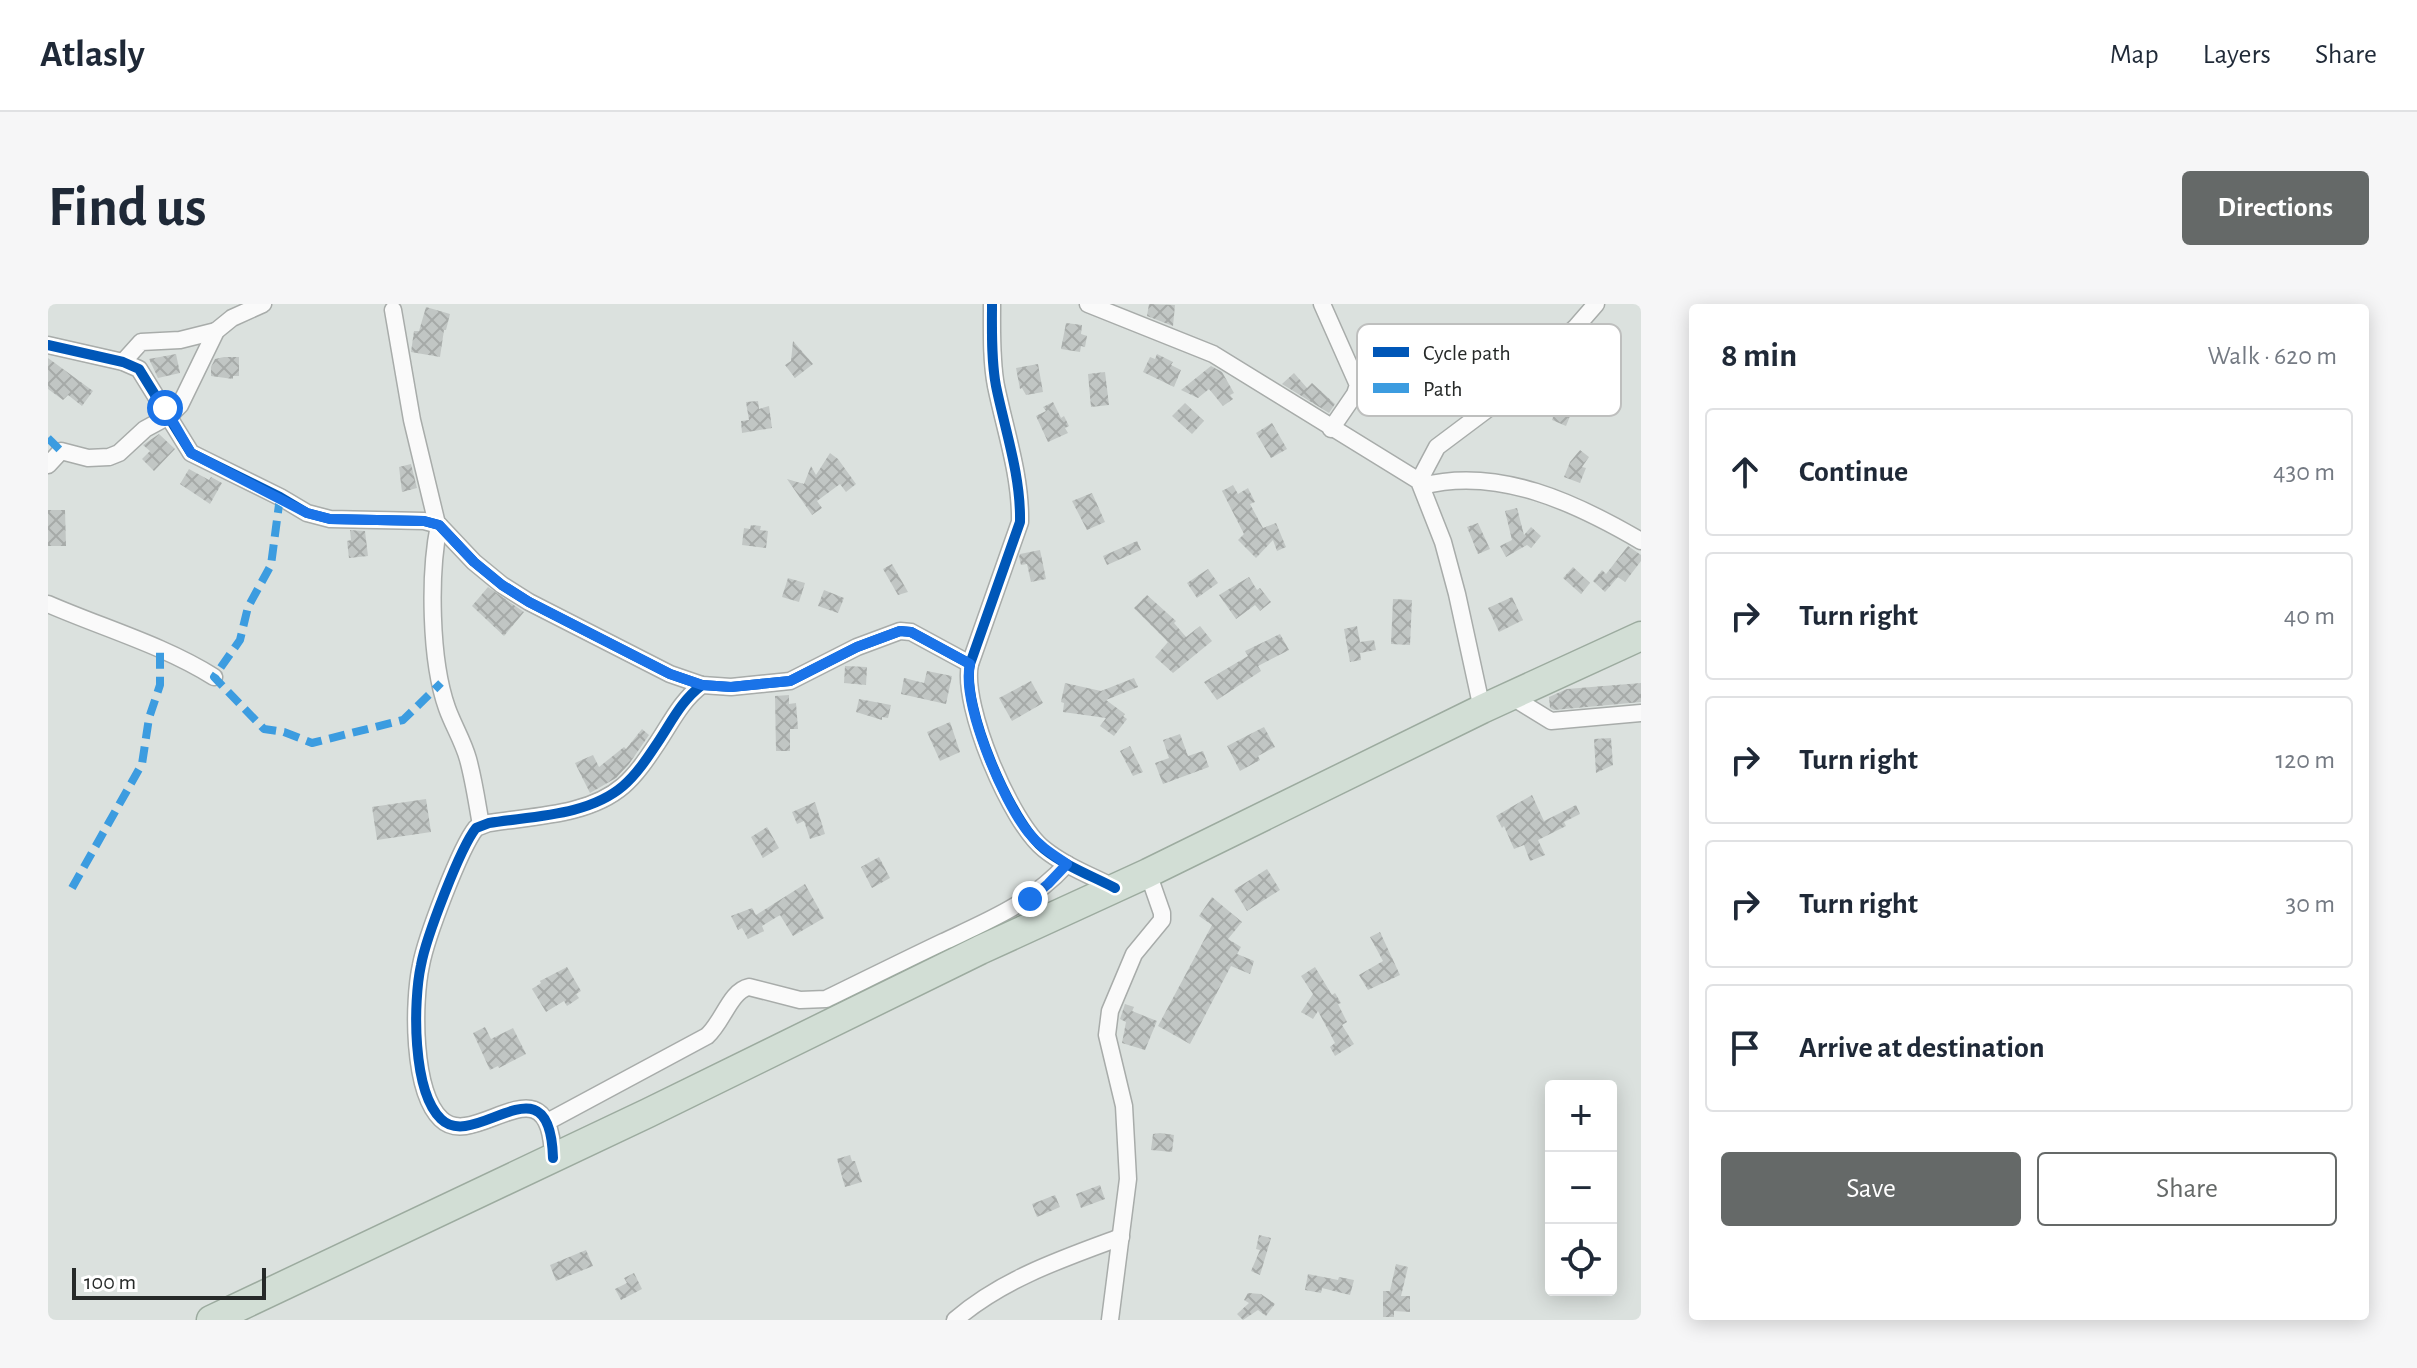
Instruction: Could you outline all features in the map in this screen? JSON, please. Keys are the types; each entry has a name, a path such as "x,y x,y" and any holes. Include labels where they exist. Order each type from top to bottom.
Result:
{"highway":[{"path":"211,1320 980,950 1148,873 1482,709 1641,636"}],"street":[{"path":"48,465 61,451 88,458 119,453 145,429 169,416 180,405 216,331 232,318 263,304"},
{"path":"992,304 996,382 1021,507 1020,522 967,674 979,731 999,782 1027,832 1043,849 1115,888"},
{"path":"1088,304 1213,354 1242,369 1420,484 1443,542 1454,581 1482,709"},
{"path":"1322,304 1357,383"},
{"path":"1579,324 1596,304"},
{"path":"393,310 412,420 438,525 433,578 434,637 439,671 447,708 468,758 481,825"},
{"path":"123,362 141,342 180,340 216,331"},
{"path":"48,345 123,362 139,369 191,453 307,513 330,519 413,521 438,525 502,585 670,674 702,685 731,687 790,681 857,647 900,631 911,632 970,664"},
{"path":"1331,429 1357,388"},
{"path":"1420,484 1437,447 1478,416"},
{"path":"1420,484 1458,479 1527,489 1580,509 1641,541"},
{"path":"48,604 160,648 214,677"},
{"path":"553,1158 552,1136 542,1115 522,1108 459,1128 449,1126 434,1111 427,1097 420,1065 416,998 421,962 472,834 481,825 573,810 610,794 632,776 681,703 702,685"},
{"path":"1512,697 1551,721 1641,713"},
{"path":"547,1122 707,1036 743,988 800,1000 826,999 1017,906 1048,884 1067,864"},
{"path":"1110,1320 1128,1179 1128,1131 1107,1035 1110,1011 1134,954 1162,920 1148,873"},
{"path":"955,1320 992,1293 1058,1260 1121,1237"}],"building":[{"path":"1149,304 1175,305 1173,326 1147,316"},
{"path":"426,307 450,314 440,357 411,352 414,331 419,331"},
{"path":"1066,323 1082,325 1081,334 1087,336 1085,347 1081,346 1080,352 1061,349"},
{"path":"793,341 813,364 795,378 785,365 791,361"},
{"path":"176,354 180,373 158,378 149,359"},
{"path":"1157,354 1181,370 1174,387 1143,372 1150,357 1155,359"},
{"path":"239,357 239,376 233,376 233,379 211,376 215,359"},
{"path":"48,358 93,391 82,406 68,395 63,400 48,389"},
{"path":"1038,364 1043,392 1026,395 1020,389 1016,368"},
{"path":"1211,366 1222,372 1234,393 1230,395 1233,399 1223,406 1209,389 1198,398 1181,390"},
{"path":"1105,372 1109,405 1091,407 1088,374"},
{"path":"1294,373 1307,388 1312,383 1335,404 1329,413 1282,384"},
{"path":"758,401 759,409 769,406 772,428 742,433 741,421 749,420 746,402"},
{"path":"1053,402 1069,426 1065,428 1068,433 1048,442 1036,416 1046,411 1043,407"},
{"path":"1185,403 1204,421 1192,434 1172,416"},
{"path":"1553,416 1570,416 1566,426 1552,420"},
{"path":"1272,423 1287,449 1271,458 1256,433"},
{"path":"159,434 175,449 154,471 142,459 150,451 143,445"},
{"path":"1580,450 1589,457 1582,467 1586,468 1580,483 1564,477 1570,462"},
{"path":"830,453 856,484 846,492 840,484 817,501 822,508 812,515 787,479 804,484 811,466 816,475"},
{"path":"411,464 417,488 402,492 399,467"},
{"path":"189,469 222,483 210,504 180,484"},
{"path":"1233,485 1238,494 1248,488 1255,502 1250,504 1263,528 1276,523 1286,547 1277,551 1273,540 1256,558 1238,540 1244,534 1222,491"},
{"path":"1092,493 1105,522 1087,530 1072,501"},
{"path":"1517,508 1524,535 1531,527 1541,536 1531,548 1527,545 1506,557 1500,546 1512,540 1505,511"},
{"path":"48,510 65,510 66,546 48,546"},
{"path":"1478,523 1490,549 1478,554 1467,527"},
{"path":"751,525 768,531 766,548 742,545 744,528 750,529"},
{"path":"350,530 365,531 368,556 349,558 347,541 351,540"},
{"path":"1137,541 1141,550 1107,565 1103,556"},
{"path":"1628,546 1641,555 1641,561 1625,582 1618,577 1605,592 1593,581 1602,570 1606,574"},
{"path":"1040,550 1046,579 1031,582 1027,564 1021,565 1019,557 1020,554"},
{"path":"892,564 908,592 898,595 883,569"},
{"path":"1573,567 1590,583 1581,594 1563,578"},
{"path":"1208,569 1218,583 1197,598 1187,583"},
{"path":"1249,577 1257,590 1260,588 1271,602 1260,611 1255,605 1236,619 1219,595"},
{"path":"788,578 805,583 799,602 782,597"},
{"path":"488,587 524,612 504,636 472,606"},
{"path":"824,590 844,598 838,613 818,606"},
{"path":"1147,595 1176,621 1174,623 1186,637 1200,626 1212,641 1173,673 1155,657 1168,642 1134,608"},
{"path":"1512,597 1523,620 1499,632 1488,608"},
{"path":"1393,599 1412,600 1410,645 1391,644"},
{"path":"1357,626 1360,642 1374,640 1376,650 1360,653 1361,660 1350,662 1344,629"},
{"path":"1280,634 1289,650 1258,666 1261,671 1217,700 1204,682 1248,656 1245,651"},
{"path":"845,666 867,667 866,685 844,683"},
{"path":"927,671 952,676 946,704 901,694 904,678 924,683"},
{"path":"1134,678 1138,687 1106,700 1127,719 1114,736 1100,726 1106,718 1063,712 1064,703 1061,702 1065,683 1101,691"},
{"path":"1031,681 1043,703 1012,721 999,698"},
{"path":"1641,683 1641,702 1550,708 1549,697 1567,689"},
{"path":"789,695 789,704 796,703 798,729 790,729 790,751 776,751 775,696"},
{"path":"859,699 891,705 888,718 882,717 882,720 856,712"},
{"path":"950,722 960,752 940,761 927,732"},
{"path":"1264,727 1275,747 1240,771 1227,746"},
{"path":"642,729 649,735 629,764 616,778 590,793 575,763 593,755 599,767 624,747 626,749"},
{"path":"1180,734 1188,756 1203,751 1209,767 1163,784 1155,763 1169,758 1163,740"},
{"path":"1611,738 1613,765 1596,773 1594,739"},
{"path":"1130,746 1143,772 1133,776 1120,751"},
{"path":"1532,795 1544,821 1576,805 1580,814 1564,822 1566,826 1538,840 1545,855 1530,861 1524,845 1514,849 1496,816"},
{"path":"426,799 431,832 377,840 372,807"},
{"path":"815,802 825,834 810,839 804,821 797,824 792,812"},
{"path":"767,827 779,848 763,858 751,837"},
{"path":"879,857 890,878 872,888 861,867"},
{"path":"1267,869 1280,890 1247,911 1234,890"},
{"path":"805,884 824,918 793,936 780,915 762,926 764,931 748,939 742,928 738,930 731,916 752,908 756,915"},
{"path":"1212,897 1242,922 1228,939 1241,947 1237,954 1254,961 1250,974 1231,966 1190,1044 1158,1026 1212,925 1199,916"},
{"path":"1380,932 1400,975 1368,990 1359,975 1383,961 1370,937"},
{"path":"567,967 581,991 576,994 579,998 567,1006 564,1001 546,1012 532,989 540,981"},
{"path":"1315,967 1332,995 1335,993 1341,1003 1338,1004 1347,1022 1342,1025 1354,1044 1335,1056 1330,1047 1335,1043 1318,1011 1313,1019 1301,1012 1313,994 1301,976"},
{"path":"1125,1004 1134,1007 1132,1011 1157,1021 1145,1050 1122,1043 1126,1022 1120,1019"},
{"path":"485,1027 491,1039 513,1028 526,1054 490,1070 473,1033"},
{"path":"1153,1134 1174,1135 1172,1152 1151,1150"},
{"path":"850,1155 862,1182 845,1187 837,1159"},
{"path":"1100,1185 1105,1199 1081,1208 1076,1194"},
{"path":"1055,1195 1060,1207 1037,1217 1032,1204"},
{"path":"1259,1235 1271,1238 1260,1275 1251,1271 1260,1250 1256,1249"},
{"path":"586,1250 593,1266 556,1281 550,1265"},
{"path":"1396,1264 1408,1267 1401,1296 1410,1296 1410,1312 1394,1311 1394,1317 1383,1317 1383,1291 1390,1291"},
{"path":"634,1273 642,1289 621,1300 615,1289 627,1283 624,1278"},
{"path":"1308,1274 1354,1280 1350,1295 1322,1288 1321,1293 1305,1290"},
{"path":"1248,1293 1261,1294 1275,1304 1266,1316 1258,1310 1243,1320 1237,1314 1249,1303 1244,1300"}],"marked path":[{"path":"48,438 61,451"},
{"path":"280,497 271,565 248,607 240,640 214,677 264,729 284,732 312,743 403,720 441,683"},
{"path":"72,888 142,764 149,718 160,685 160,648"}],"cycle path":[{"path":"992,304 994,376 1015,470 1020,522 970,664 973,707 991,762 1017,815 1031,835 1061,861 1115,888"},
{"path":"48,345 123,362 139,369 191,453 307,513 330,519 424,521 439,525 474,562 502,585 670,674 702,685 731,687 790,681 857,647 900,631 911,632 970,664"},
{"path":"553,1158 549,1128 539,1112 525,1108 472,1125 455,1126 441,1119 431,1106 420,1068 416,1023 418,981 429,935 453,873 476,828 489,823 577,809 609,796 638,771 683,705 702,685"}],"route":[{"path":"165,408 193,455 317,517 424,521 439,525 474,562 529,602 592,632 630,655 702,685 758,686 790,681 857,647 900,631 911,632 970,664 967,674 979,731 999,782 1027,832 1043,849 1067,864 1030,899"}]}
